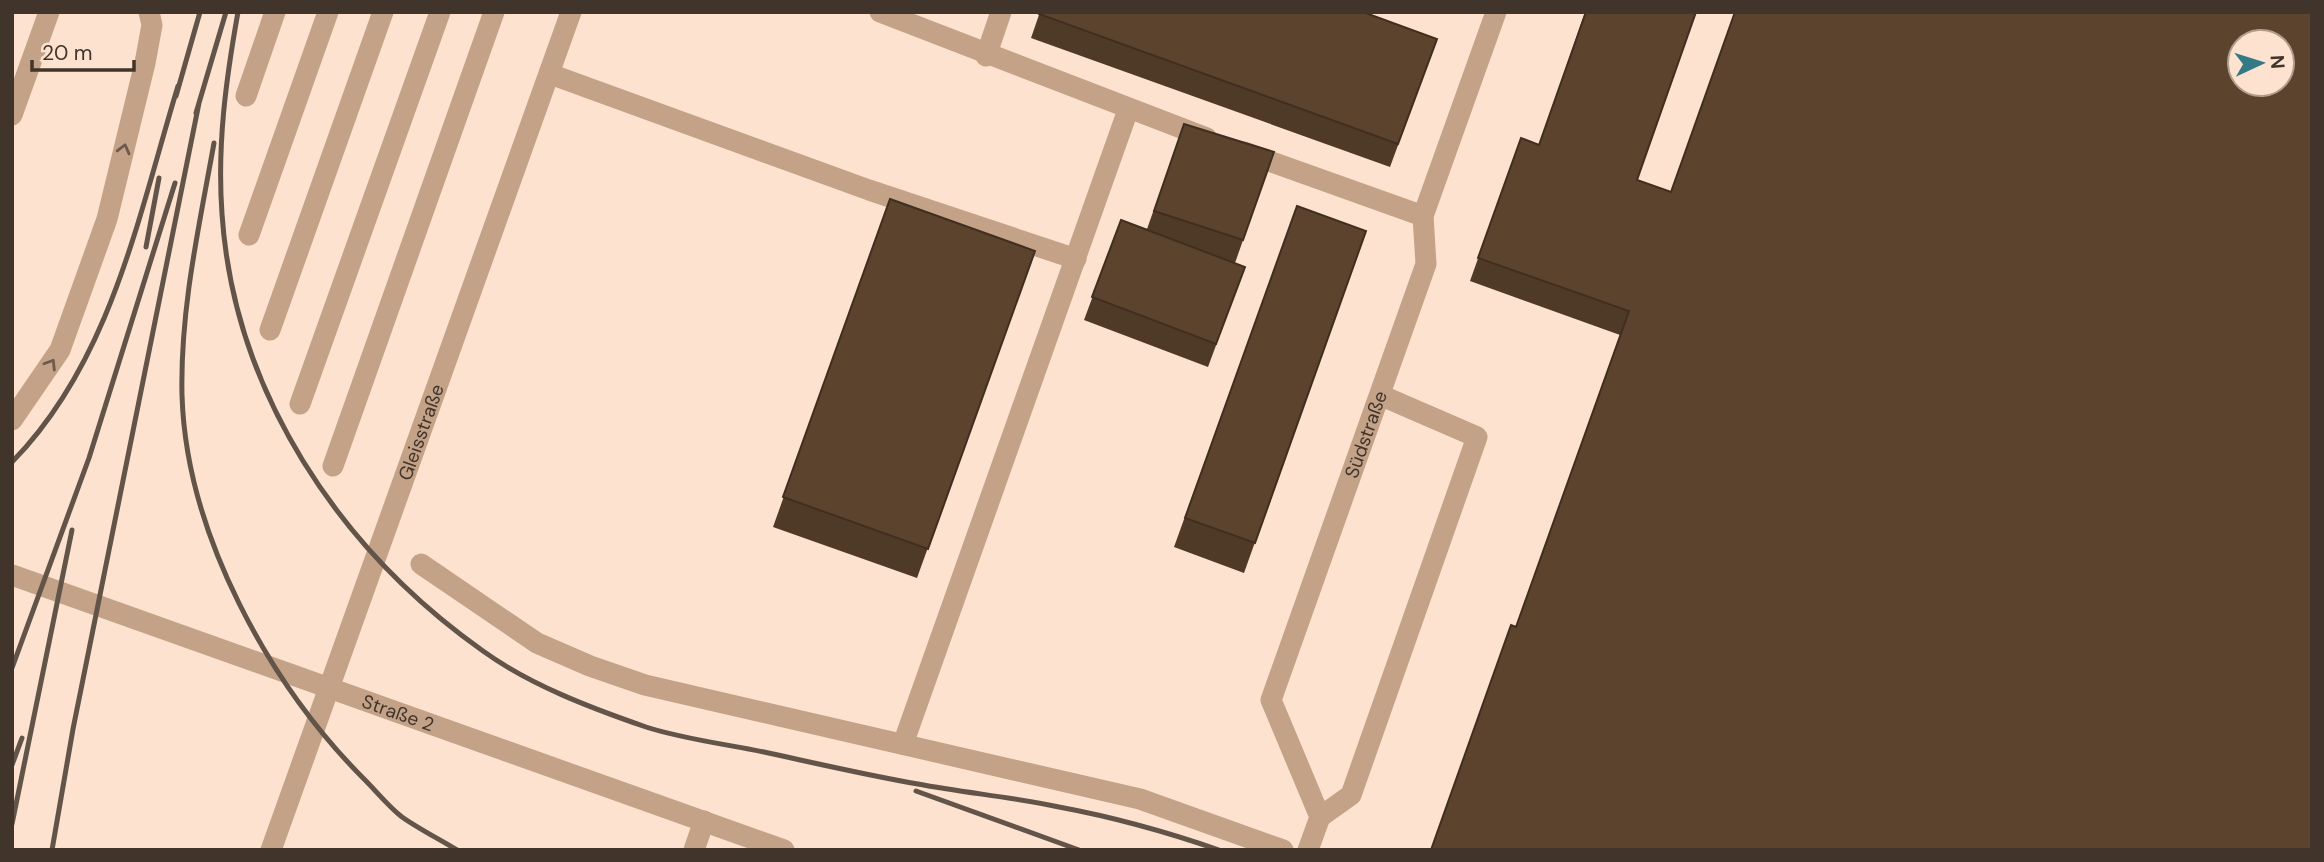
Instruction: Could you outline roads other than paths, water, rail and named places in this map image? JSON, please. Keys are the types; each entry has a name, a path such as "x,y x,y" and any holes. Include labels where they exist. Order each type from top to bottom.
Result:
{"street":[{"path":"12,115 49,12"},
{"path":"12,420 60,350 107,219 145,63 152,25 149,12"},
{"path":"246,96 275,12"},
{"path":"249,235 328,12"},
{"path":"270,330 383,12"},
{"path":"300,404 440,12"},
{"path":"333,466 494,12"},
{"name":"Gleisstraße","path":"271,850 571,12"},
{"path":"880,12 1128,110 1423,216"},
{"path":"986,56 1002,12"},
{"name":"Südstraße","path":"1320,817 1271,700 1426,264 1423,216 1496,12"},
{"path":"550,74 869,190 1076,259"},
{"path":"903,744 1128,110"},
{"path":"1308,850 1320,817 1351,795 1477,438 1380,395"},
{"path":"421,564 537,643 590,666 645,685 1140,799 1283,850"},
{"name":"Straße 2","path":"12,575 784,850"},
{"path":"694,850 704,821"}],"railway":[{"path":"176,96 200,12"},
{"path":"196,113 226,12"},
{"path":"238,12 224,112 221,188 231,280 248,343 272,404 303,461 340,515 383,565 431,610 483,651 521,675 583,704 646,727 879,777 1079,811 1219,850"},
{"path":"12,462 46,422 74,379 97,333 134,236 178,86"},
{"path":"52,850 73,729 199,103"},
{"path":"214,143 187,300 182,395 187,447 199,500 216,552 239,603 266,652 296,699 330,742 397,813 457,850"},
{"path":"146,247 159,178"},
{"path":"12,668 89,458 175,183"},
{"path":"12,824 72,530"},
{"path":"12,765 22,738"},
{"path":"916,791 1079,850"}]}
